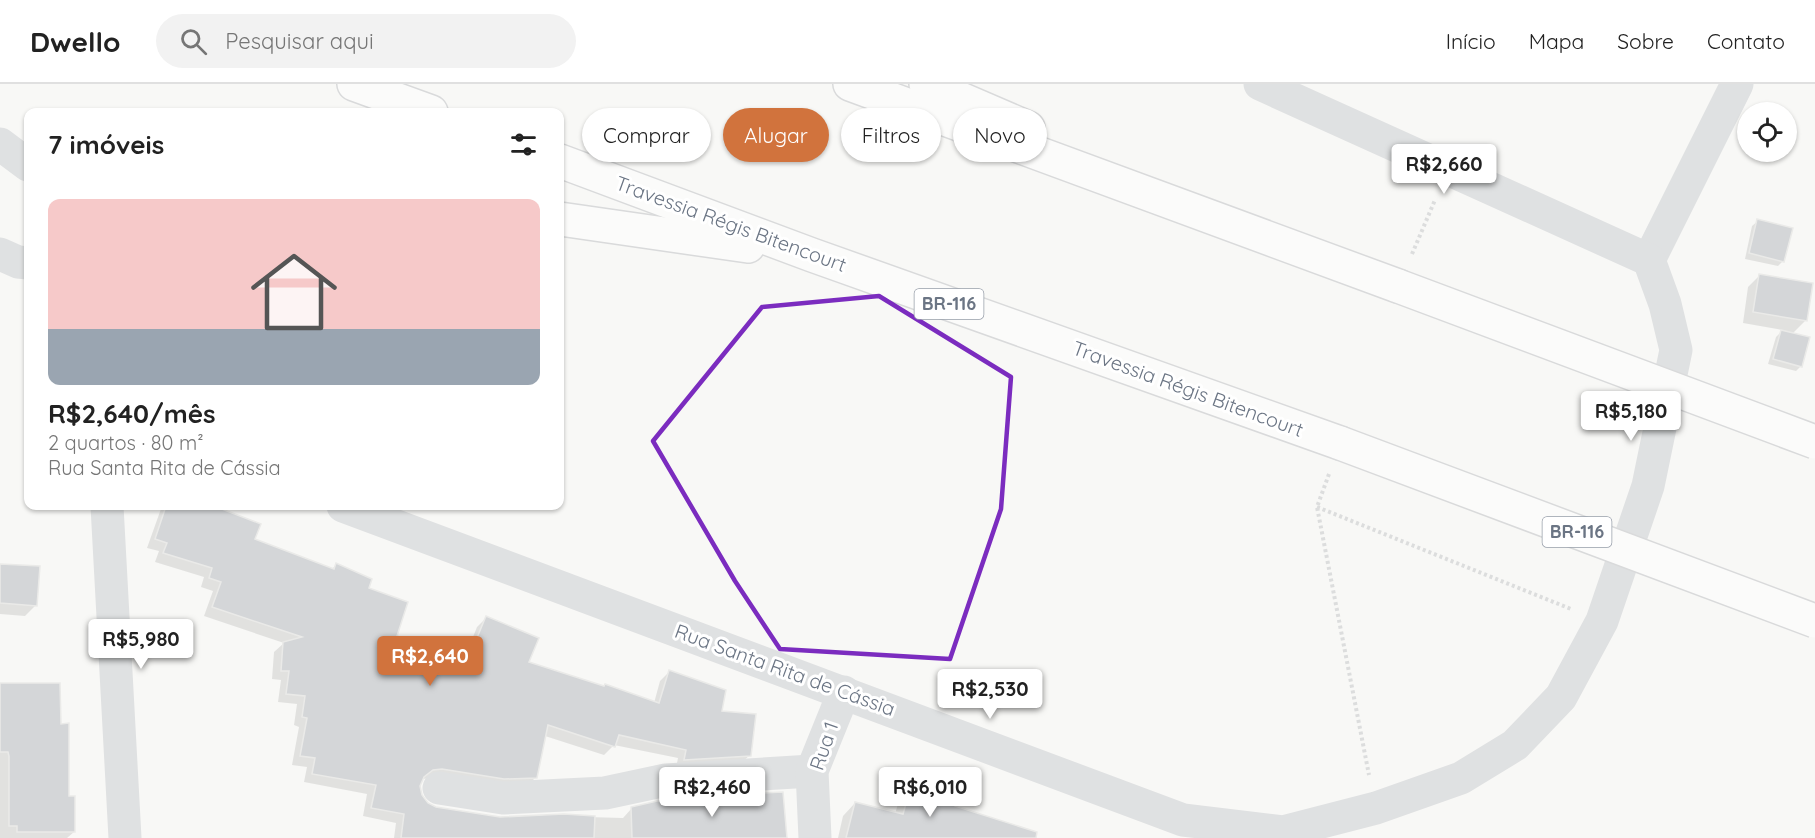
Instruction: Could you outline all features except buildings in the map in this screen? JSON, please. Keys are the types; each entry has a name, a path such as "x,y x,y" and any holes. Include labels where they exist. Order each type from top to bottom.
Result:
{"highway":[{"path":"354,84 420,108"},
{"path":"850,84 1815,442"},
{"path":"926,84 1027,127 1131,188"},
{"name":"Travessia Régis Bitencourt","path":"564,162 813,255 1340,443 1815,621"},
{"path":"564,220 813,255"}],"street":[{"path":"1260,84 1649,260 1737,84"},
{"path":"0,144 24,162"},
{"path":"0,174 24,166"},
{"name":"Rua Santa Rita de Cássia","path":"354,510 1183,820 1282,832 1376,808 1461,778 1515,745 1561,698 1602,621 1648,486 1676,350 1665,303 1649,260"},
{"path":"107,510 125,838"},
{"name":"Rua 1","path":"815,838 813,771 844,692"},
{"path":"439,788 503,798 605,793 666,780 813,771"}],"path":[{"path":"1398,286 1449,169"},
{"path":"1340,443 1317,507 1376,808"},
{"path":"1317,507 1602,621"}],"highlighted area":[{"path":"879,296 1011,377 1001,509 950,659 780,649 735,581 653,441 762,307"}]}
